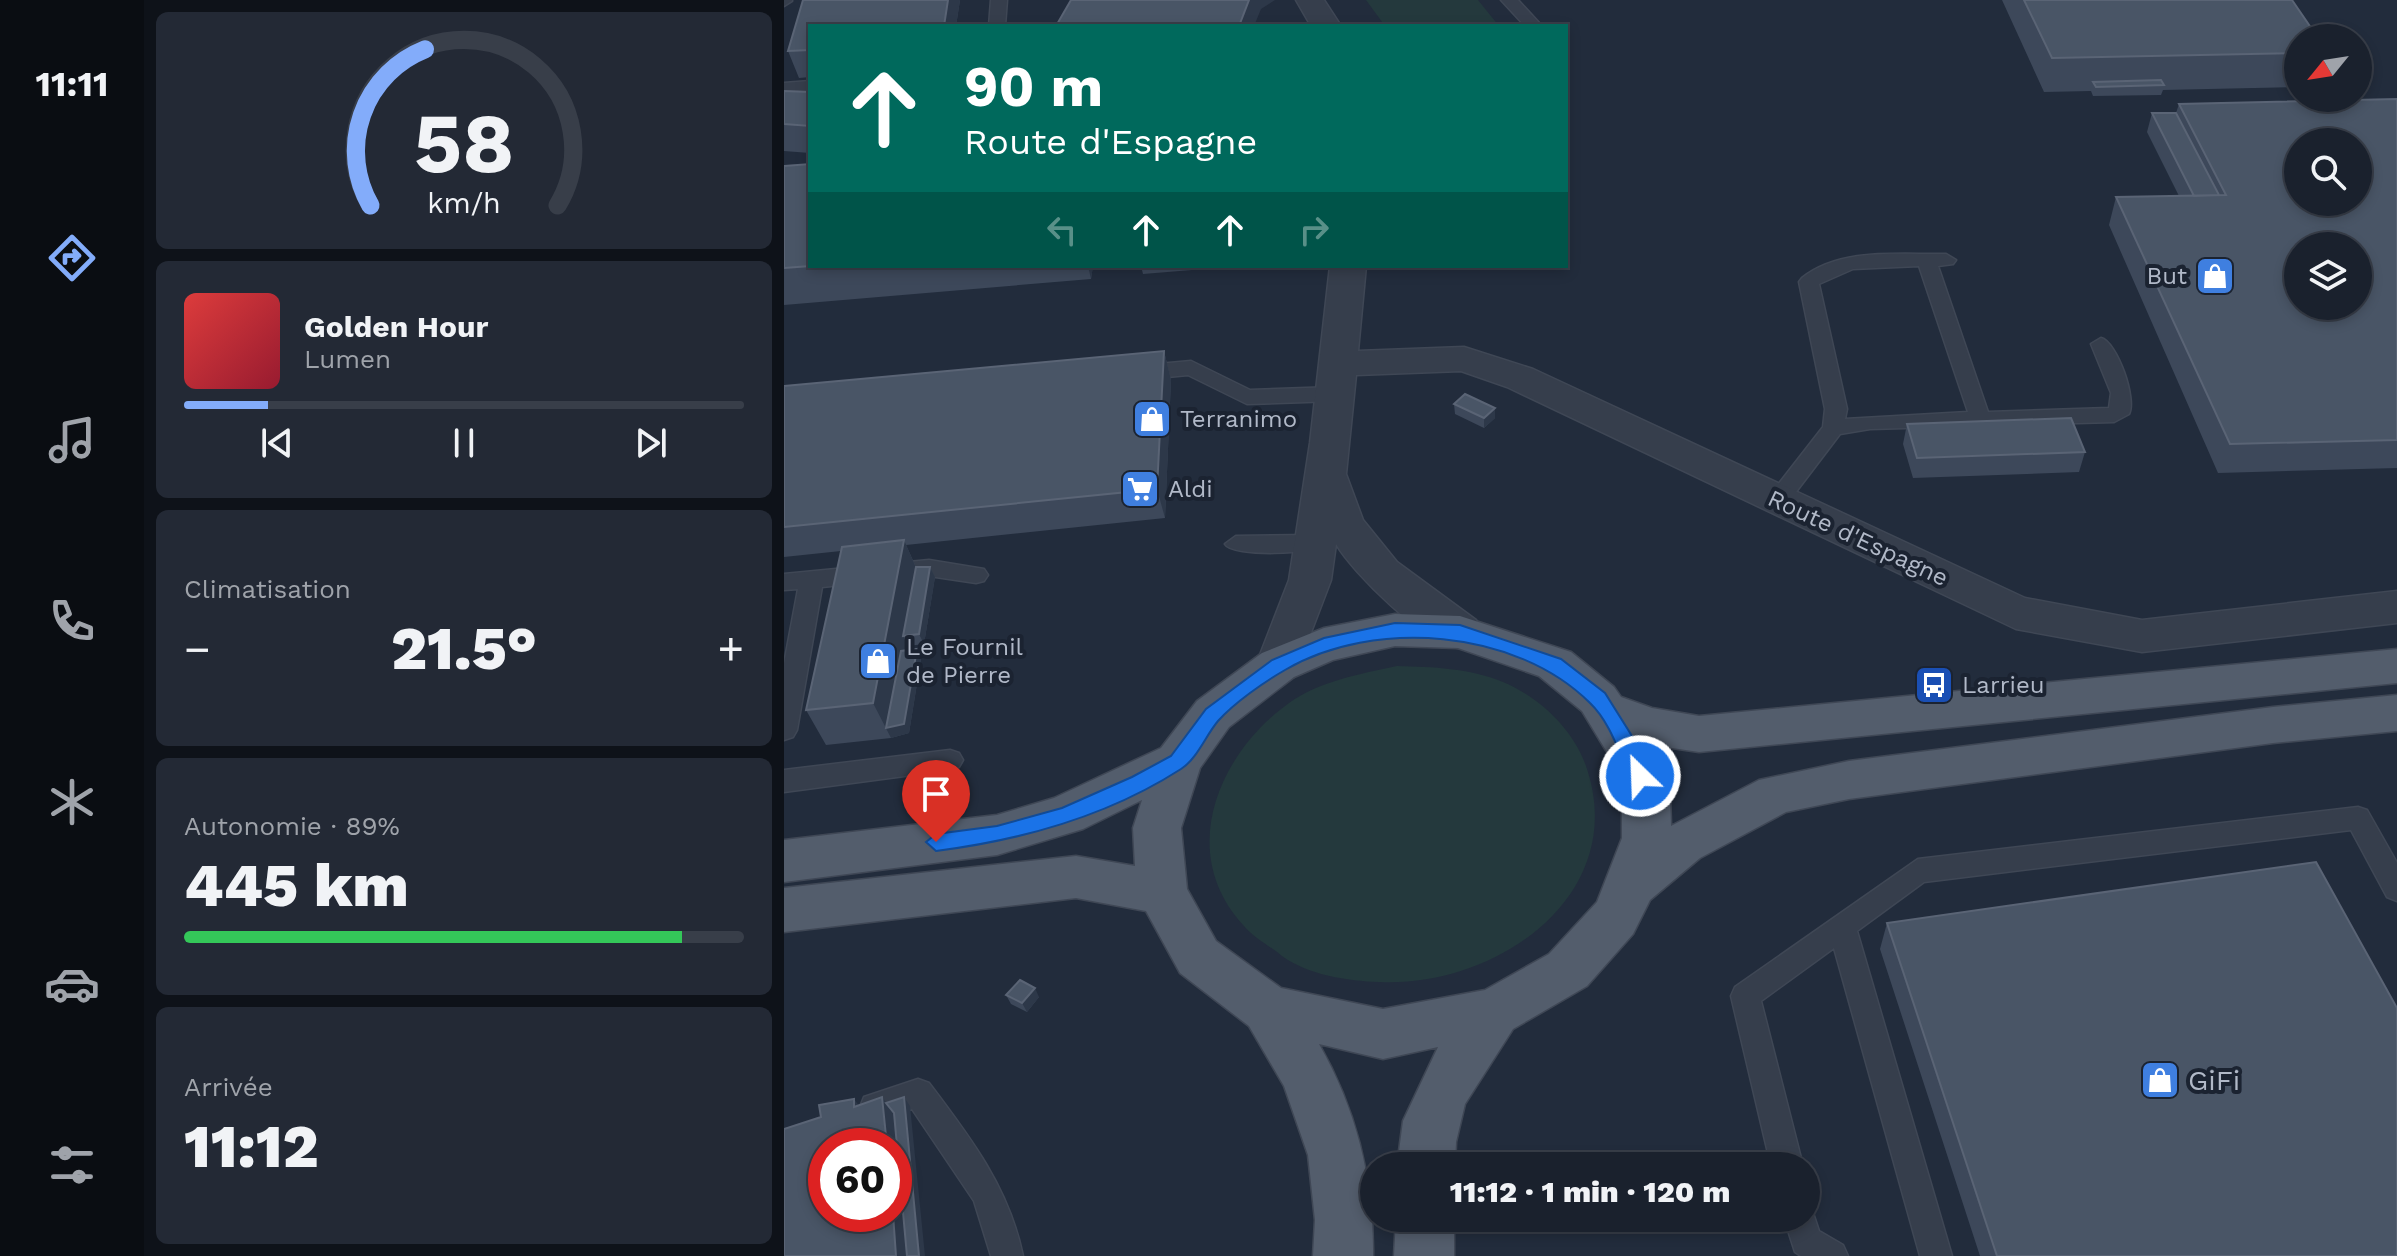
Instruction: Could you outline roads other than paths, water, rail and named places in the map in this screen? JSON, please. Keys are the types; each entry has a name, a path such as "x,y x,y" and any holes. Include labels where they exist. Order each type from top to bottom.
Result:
{"main road":[{"path":"1268,1009 1383,1034 1494,1012 1568,970 1615,918 1632,885 1647,838 1646,794 1635,758 1598,699 1555,664 1460,632 1395,630 1324,645 1278,665 1213,714 1178,761 1157,828 1162,892 1198,957 1268,1009 1303,1063 1329,1122 1346,1217 1343,1256"},
{"path":"1608,711 1649,726 1699,734 2105,697 2397,666"},
{"path":"1632,885 1683,843 1776,794 1849,780 2273,725 2397,713"},
{"path":"784,861 997,835 1066,815 1178,761"},
{"path":"784,910 990,884 1076,877 1162,892"},
{"path":"1426,1152 1426,1139 1438,1095 1494,1012"},
{"path":"1424,1256 1425,1232"}],"street":[{"path":"1310,0 1325,24"},
{"path":"1278,665 1310,580 1348,268"},
{"name":"Route d'Espagne","path":"1336,379 1464,359 1520,378 2016,613 2142,636 2397,607"},
{"path":"1325,473 1346,528 1374,564 1417,603 1460,632"}],"lane":[{"path":"997,24 999,0"},
{"path":"1509,0 1532,24"},
{"path":"784,88 808,86"},
{"path":"1778,500 1833,428 1836,409 1809,282 1822,270 1841,264 1936,261 1980,418"},
{"path":"1833,428 1870,422 2114,415 2122,409 2121,393 2101,344"},
{"path":"1113,375 1191,368 1247,397 1336,379"},
{"path":"1236,544 1313,543"},
{"path":"784,582 929,568 976,575"},
{"path":"784,730 812,579"},
{"path":"784,781 950,760"},
{"path":"1784,1152 1745,996 1918,871 2358,818 2397,889"},
{"path":"1842,926 1936,1256"},
{"path":"844,1118 918,1093 979,1180 1003,1229 1007,1256"},
{"path":"1804,1232 1806,1241 1832,1256"}],"place":[{"name":"But","path":"2215,276"},
{"name":"Terranimo","path":"1152,419"},
{"name":"Aldi","path":"1140,489"},
{"name":"Le Fournil de Pierre","path":"878,661"},
{"name":"Larrieu","path":"1934,685"},
{"name":"GiFi","path":"2160,1080"}]}
